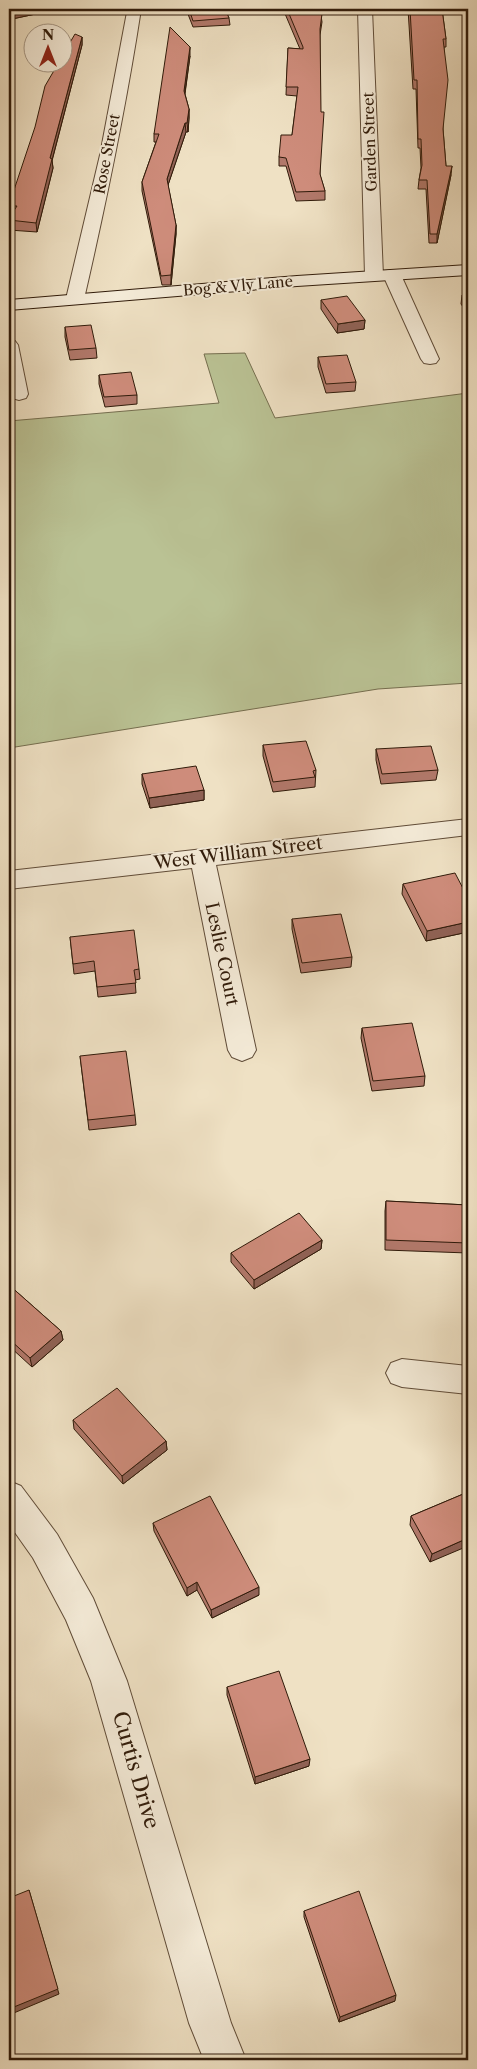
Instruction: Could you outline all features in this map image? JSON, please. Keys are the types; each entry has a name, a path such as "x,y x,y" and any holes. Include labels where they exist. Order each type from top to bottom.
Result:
{"street":[{"path":"100,9 123,9"},
{"name":"Rose Street","path":"75,299 126,59 134,9"},
{"name":"Garden Street","path":"365,9 383,275"},
{"name":"Bog & Vly Lane","path":"9,305 468,270"},
{"path":"383,275 430,359"},
{"path":"9,345 19,394"},
{"name":"West William Street","path":"9,880 468,827"},
{"name":"Leslie Court","path":"202,857 242,1050"},
{"path":"402,1372 468,1380"},
{"name":"Curtis Drive","path":"9,1497 45,1546 76,1602 109,1681 210,2023 225,2060"}],"green space":[{"path":"245,353 275,418 468,393 468,683 378,689 9,748 9,421 219,403 204,354"}],"building":[{"path":"9,9 25,9 12,12"},
{"path":"189,9 225,9 229,18 193,21"},
{"path":"287,9 320,9 322,14 320,29 321,112 324,112 320,174 325,191 296,192 286,158 279,157 281,135 292,135 298,87 286,87 288,48 303,49"},
{"path":"410,9 442,9 446,39 443,39 448,80 443,129 446,166 452,166 437,234 430,234 427,180 419,180 422,165 421,139 418,139 417,80 414,80"},
{"path":"170,27 190,47 184,91 189,109 187,123 185,123 167,179 176,225 171,275 161,276 142,182 159,134 154,134"},
{"path":"75,34 82,37 50,158 52,159 36,223 9,220 17,206 9,205 35,127 45,86 53,72 72,72 72,39"},
{"path":"9,258 12,269 9,269"},
{"path":"468,294 468,303 462,295"},
{"path":"347,296 365,320 338,324 321,300"},
{"path":"91,325 96,348 69,350 65,327"},
{"path":"347,355 356,382 326,384 318,357"},
{"path":"131,372 137,395 104,397 99,375"},
{"path":"306,741 316,770 313,771 315,777 273,782 263,745"},
{"path":"431,746 438,770 382,774 376,749"},
{"path":"196,766 204,790 149,798 142,774"},
{"path":"455,873 468,898 468,922 427,931 403,884"},
{"path":"341,914 352,957 302,963 292,919"},
{"path":"134,930 139,969 134,970 136,983 97,987 94,961 73,964 70,937"},
{"path":"412,1023 425,1076 373,1081 362,1028"},
{"path":"126,1051 135,1115 88,1120 80,1056"},
{"path":"386,1201 468,1205 468,1243 386,1240"},
{"path":"299,1213 322,1240 254,1280 231,1253"},
{"path":"9,1285 61,1331 30,1358 9,1339"},
{"path":"117,1388 166,1441 122,1476 73,1420"},
{"path":"468,1492 468,1538 432,1554 411,1516"},
{"path":"210,1496 259,1587 211,1610 197,1582 187,1588 153,1523"},
{"path":"279,1671 310,1759 255,1777 227,1687"},
{"path":"29,1890 58,1989 9,2009 9,1898"},
{"path":"359,1891 396,1995 340,2017 304,1911"}]}
